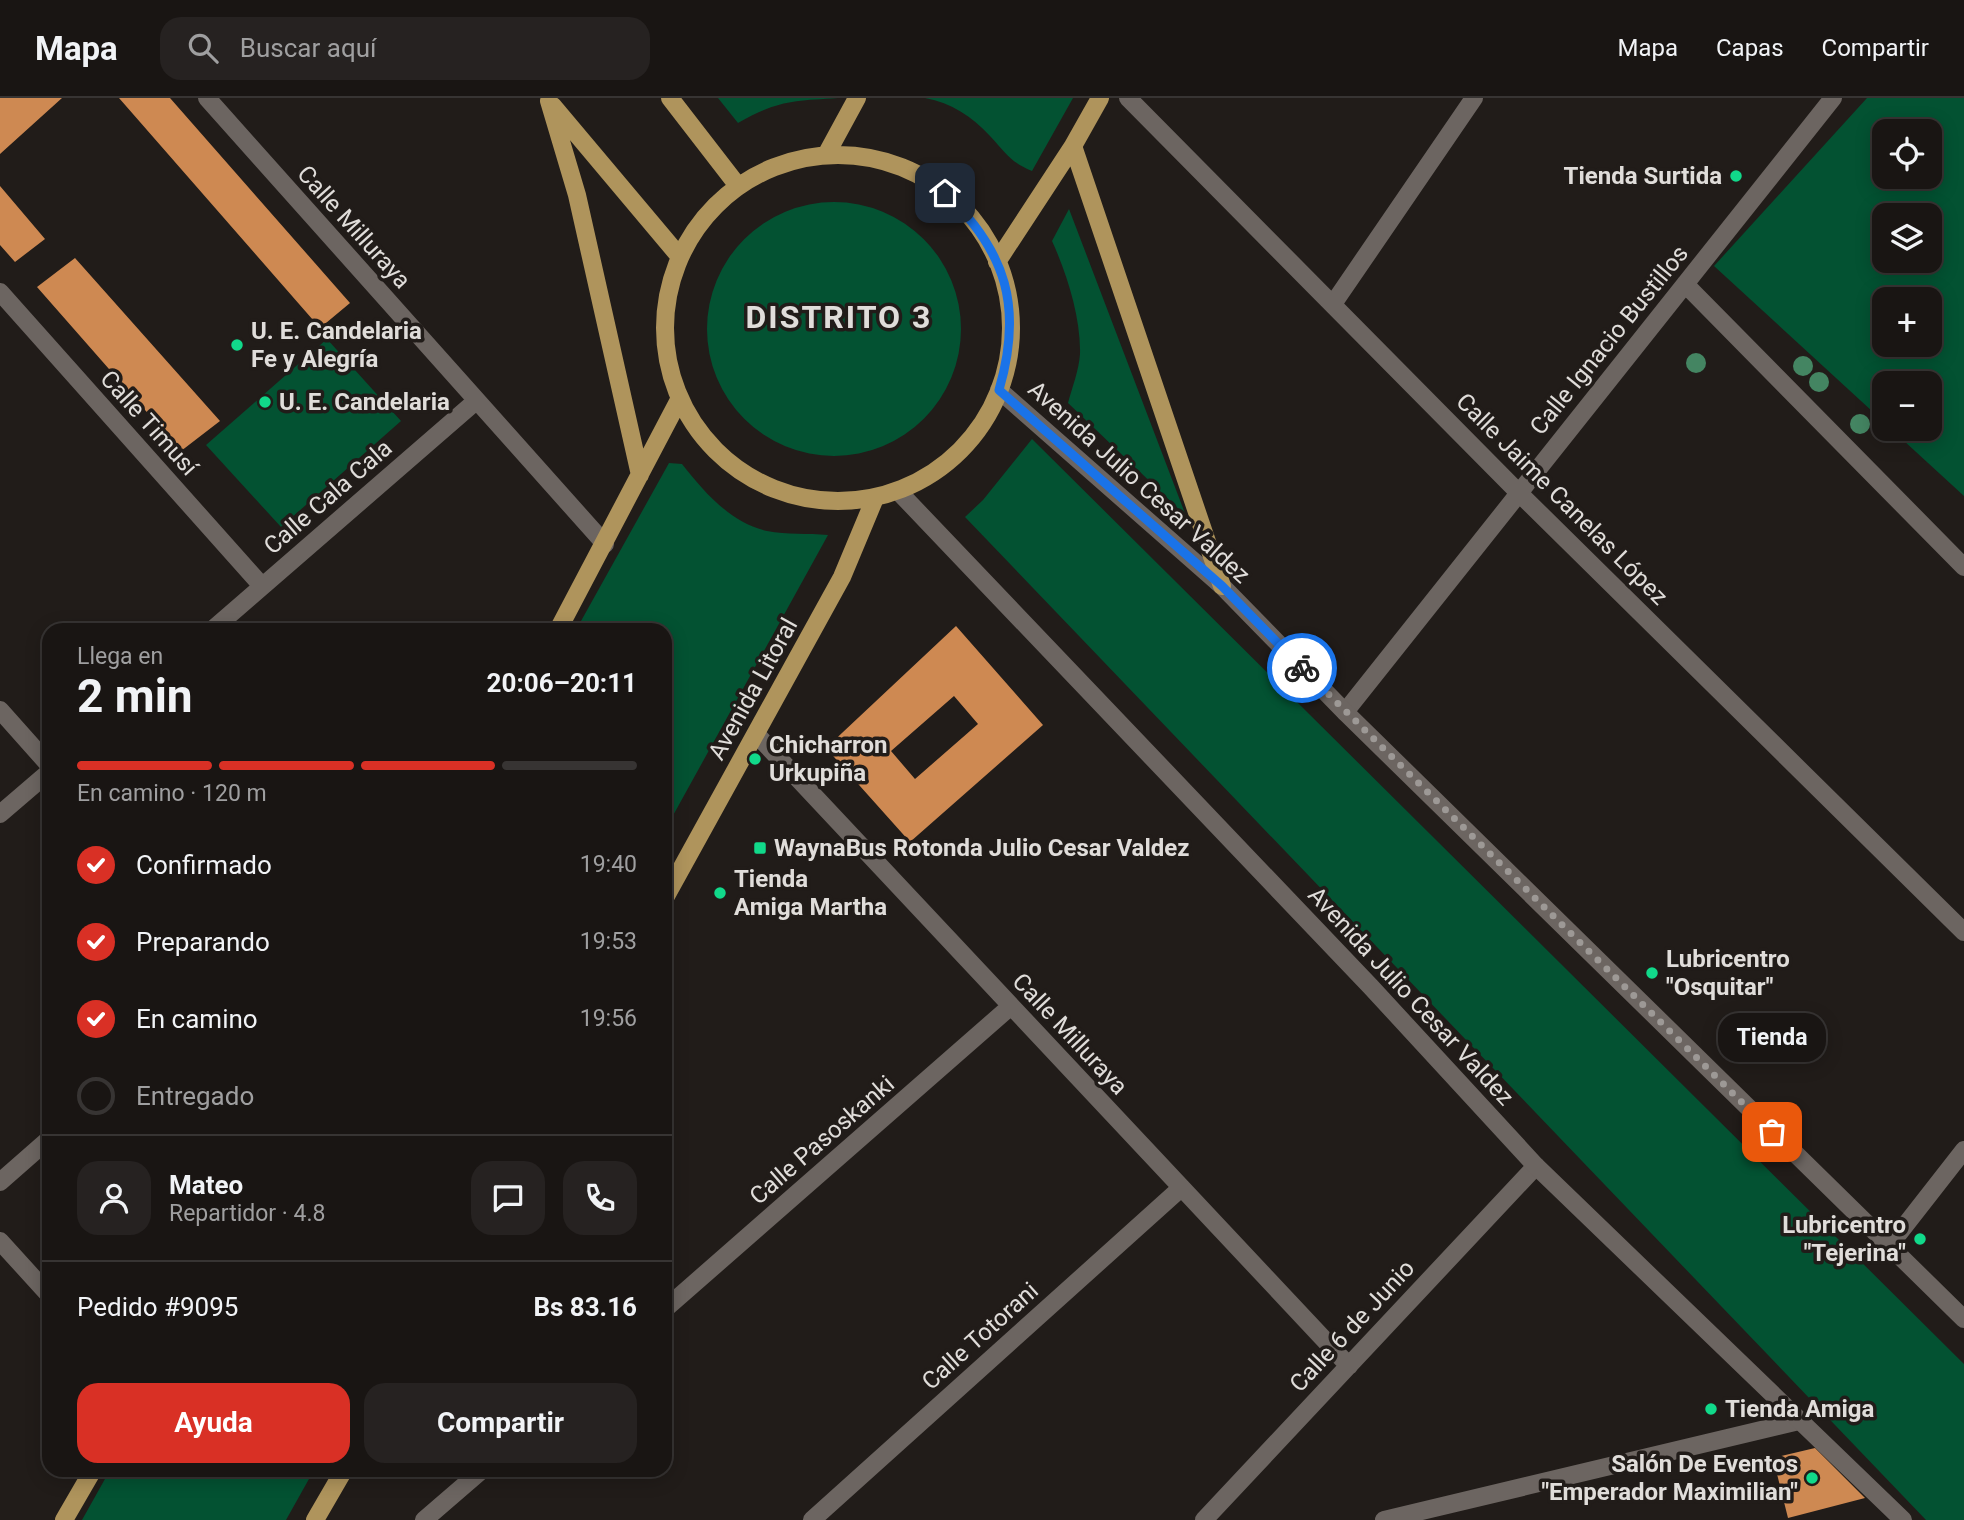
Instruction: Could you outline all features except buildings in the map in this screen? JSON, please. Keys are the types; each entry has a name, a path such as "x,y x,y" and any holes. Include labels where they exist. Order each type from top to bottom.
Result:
{"main road":[{"path":"670,98 737,186"},
{"path":"826,155 857,98"},
{"path":"997,262 1073,146 1100,98"},
{"path":"547,100 680,257"},
{"path":"547,100 577,195 640,475"},
{"path":"1073,146 1222,586"},
{"path":"826,155 858,156 889,162 919,175 945,193 969,215 987,241 997,262 1007,293 1010,326 1008,358 999,390 983,423 960,452 931,475 898,491 874,498 833,502 795,496 758,482 726,461 699,432 680,398 669,364 665,327 669,291 680,257 704,217 737,186 771,168 807,157 826,155"},
{"path":"562,623 680,398"},
{"name":"Avenida Litoral","path":"672,886 842,577 874,498"},
{"path":"64,1520 89,1477"},
{"path":"316,1520 340,1477"}],"street":[{"name":"Calle Milluraya","path":"207,98 605,544"},
{"name":"Calle Jaime Canelas López","path":"1129,98 1519,493 1964,932"},
{"path":"1333,304 1474,98"},
{"name":"Calle Ignacio Bustillos","path":"1345,712 1833,98"},
{"path":"1685,284 1964,567"},
{"name":"Calle Timusí","path":"0,292 262,586"},
{"name":"Avenida Julio Cesar Valdez","path":"999,390 1222,586 1345,712 1964,1319"},
{"name":"Calle Cala Cala","path":"220,623 475,401"},
{"name":"Avenida Julio Cesar Valdez","path":"898,491 1371,987 1536,1166 1903,1520"},
{"path":"0,710 42,757"},
{"name":"Calle Milluraya","path":"757,735 1349,1366"},
{"path":"0,814 42,778"},
{"name":"Calle Pasoskanki","path":"672,1303 1011,1006"},
{"path":"0,1182 42,1145"},
{"path":"1889,1246 1964,1150"},
{"name":"Calle 6 de Junio","path":"1204,1520 1536,1166"},
{"name":"Calle Totorani","path":"812,1520 1181,1188"},
{"path":"0,1241 42,1287"},
{"path":"1384,1520 1799,1421"},
{"path":"424,1520 474,1477"}],"green space":[{"path":"718,98 838,98 786,103 738,123"},
{"path":"925,98 1073,98 1032,171 1013,160 968,117 944,103"},
{"path":"1867,98 1964,98 1964,496 1904,441 1942,441 1942,371 1872,371 1872,411 1714,266"},
{"path":"834,202 859,205 882,212 894,217 924,239 946,269 951,281 958,304 961,329 958,354 951,377 946,389 924,419 894,441 882,446 859,453 834,456 809,453 786,446 774,441 744,419 722,389 717,377 710,354 707,329 710,304 717,281 722,269 744,239 774,217 786,212 809,205"},
{"path":"1069,209 1186,516 1068,403 1078,366 1080,340 1072,296 1052,241"},
{"path":"327,339 401,421 281,527 206,445"},
{"path":"1032,439 1964,1364 1964,1520 1926,1520 965,517 983,500"},
{"path":"669,463 682,464 719,505 754,527 775,532 828,535 672,817 672,623 580,623"},
{"path":"106,1477 310,1477 286,1520 82,1520"}],"way so far":[{"path":"1302,668 1772,1132"}],"place":[{"name":"Tienda Surtida","path":"1736,176"},
{"name":"U. E. Candelaria Fe y Alegría","path":"237,345"},
{"name":"U. E. Candelaria","path":"265,402"},
{"name":"Chicharron Urkupiña","path":"755,759"},
{"name":"WaynaBus Rotonda Julio Cesar Valdez","path":"760,848"},
{"name":"Tienda Amiga Martha","path":"720,893"},
{"name":"Lubricentro \"Osquitar\"","path":"1652,973"},
{"name":"Tienda","path":"1772,1132"},
{"name":"Lubricentro \"Tejerina\"","path":"1920,1239"},
{"name":"Tienda Amiga","path":"1711,1409"},
{"name":"Salón De Eventos \"Emperador Maximilian\"","path":"1812,1478"}],"district":[{"name":"DISTRITO 3","path":"839,317"}],"route":[{"path":"945,193 969,215 987,241 1007,293 1010,326 1008,358 999,390 1222,586 1302,668"}]}
